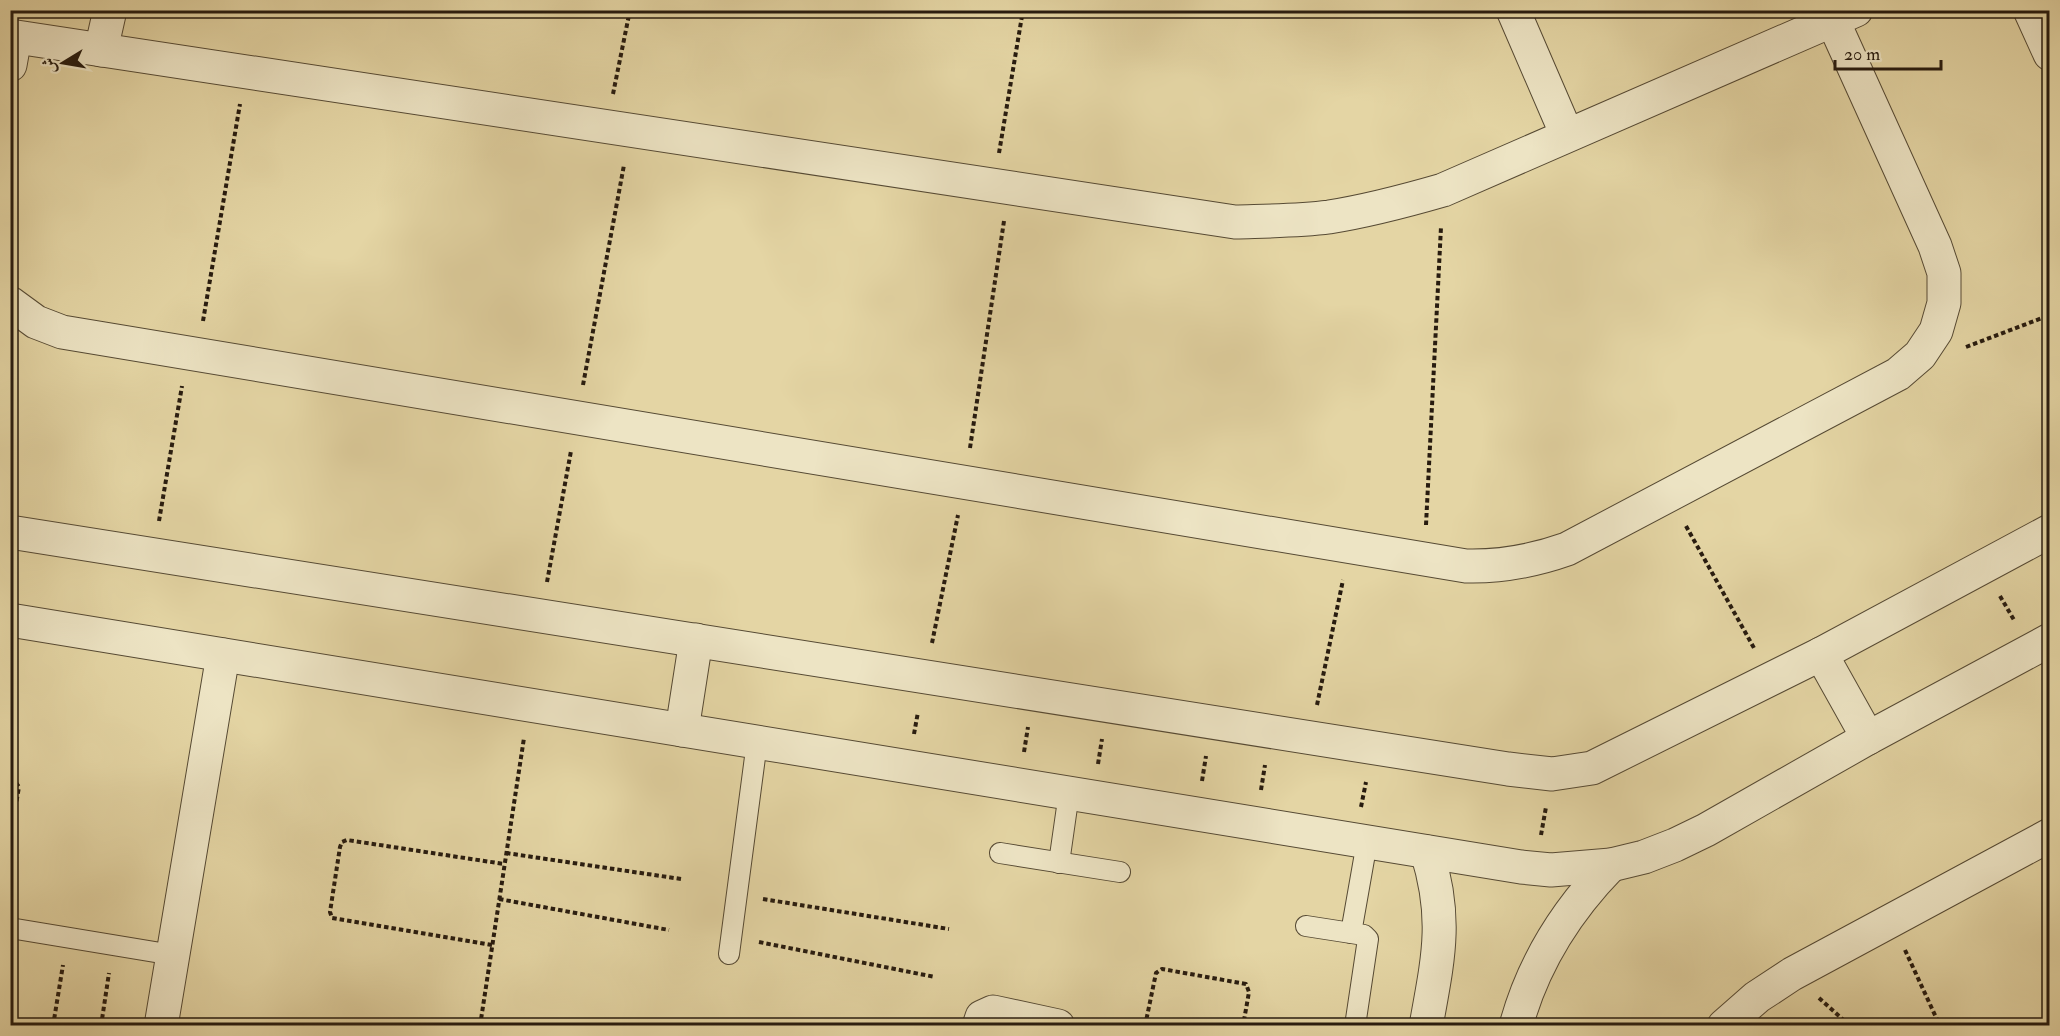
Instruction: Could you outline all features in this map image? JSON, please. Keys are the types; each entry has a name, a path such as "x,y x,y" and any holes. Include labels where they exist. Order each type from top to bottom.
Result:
{"street":[{"path":"100,50 110,10"},
{"path":"1513,10 1567,135"},
{"path":"2030,10 2049,54"},
{"path":"10,303 36,322 62,332 1466,566 1490,567 1539,559 1567,549 1898,374 1920,355 1936,331 1944,303 1944,273 1935,246 1839,14 1443,190 1396,203 1328,217 1235,222 100,50 12,46"},
{"path":"10,532 1372,748 1552,774 1592,768 1821,654 2049,531"},
{"path":"10,620 1536,868 1611,865 1644,857 1675,845 2040,645"},
{"path":"682,730 696,640"},
{"path":"1821,654 1868,738"},
{"path":"161,1026 223,655"},
{"path":"1724,1026 1756,997 1792,974 2049,835"},
{"path":"1426,1026 1441,931 1438,895 1427,852"},
{"path":"1516,1026 1534,974 1549,944 1587,889 1611,865"},
{"path":"979,1026 982,1017 993,1012 1058,1026"}],"lane":[{"path":"730,945 757,742"},
{"path":"1059,863 1081,795"},
{"path":"1351,933 1362,841"},
{"path":"1000,853 1120,872"},
{"path":"1306,926 1366,936 1368,939 1355,1026"},
{"path":"10,928 173,955"}],"path":[{"path":"541,616 577,418 618,129 630,10"},
{"path":"993,186 1023,10"},
{"path":"154,554 246,72"},
{"path":"1424,559 1443,190"},
{"path":"1963,348 2049,315"},
{"path":"1669,496 1770,678"},
{"path":"1310,738 1350,546"},
{"path":"1983,567 2040,645"},
{"path":"1018,785 1034,694"},
{"path":"480,1026 529,705"},
{"path":"1081,795 1108,706"},
{"path":"1196,814 1211,722"},
{"path":"1257,824 1269,731"},
{"path":"1362,841 1372,748"},
{"path":"1536,868 1552,774"},
{"path":"10,779 14,780 19,787 10,839"},
{"path":"492,945 332,918 330,914 335,879 341,844 347,840 504,864"},
{"path":"506,853 681,879"},
{"path":"736,894 949,929"},
{"path":"499,899 669,930"},
{"path":"1891,921 1940,1026"},
{"path":"53,1026 68,937"},
{"path":"100,1026 114,945"},
{"path":"730,945 935,977"},
{"path":"1145,1026 1156,973 1162,969 1246,984 1249,992 1243,1026"}]}
